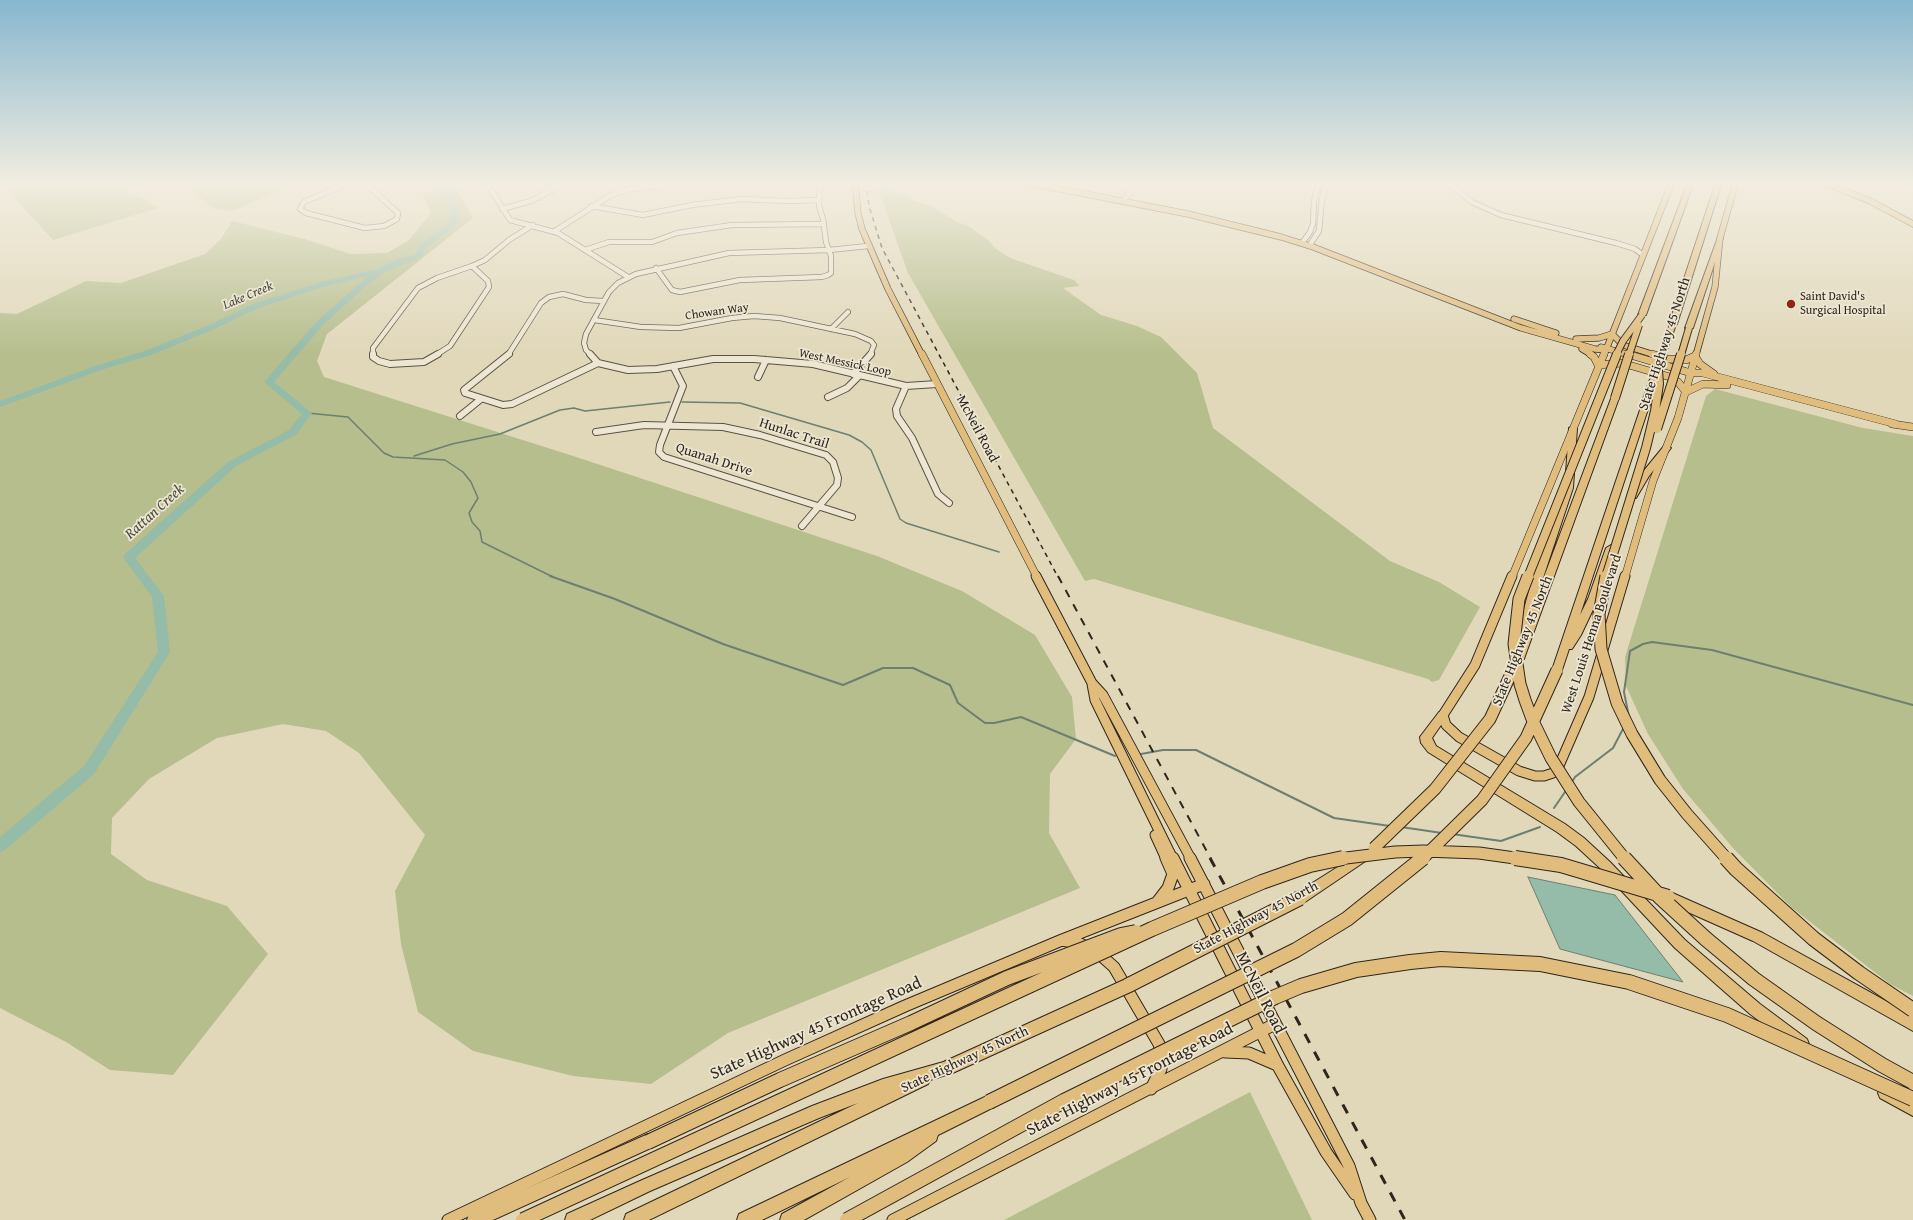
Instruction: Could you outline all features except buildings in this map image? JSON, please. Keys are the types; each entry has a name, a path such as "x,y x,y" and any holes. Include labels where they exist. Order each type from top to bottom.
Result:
{"highway":[{"name":"State Highway 45 North","path":"632,1220 947,1068 1126,986 1300,898 1374,848 1435,789 1490,719 1520,656 1615,398 1642,315 1670,239"},
{"name":"State Highway 45 North","path":"745,1220 989,1102 1296,950 1348,919 1418,863 1482,800 1526,738 1557,670 1701,239"},
{"path":"1646,448 1653,438 1668,399 1720,239"},
{"path":"1642,315 1623,341 1616,356 1519,599 1516,614 1514,644 1520,684 1525,700 1551,758 1579,802 1614,848 1660,898 1754,979 1816,1023 1882,1065 1913,1082"},
{"path":"1658,370 1659,384 1656,411 1608,572 1599,614 1599,635 1603,660 1611,687 1624,719 1651,766 1673,797 1736,869 1814,939 1859,973 1913,1010"},
{"path":"1525,642 1525,624 1538,576 1569,488 1573,428"},
{"path":"1562,654 1576,636 1593,599 1620,524 1632,498 1645,475 1667,448"},
{"path":"1443,715 1426,737 1427,743 1432,749 1561,828 1580,842 1606,866 1680,944 1755,1009 1792,1037 1843,1069 1913,1108"},
{"path":"523,1220 1152,929 1269,879 1293,870 1329,861 1395,852 1472,852 1509,856 1591,872 1646,889 1734,925 1772,944 1913,1024"},
{"path":"475,1220 648,1142 780,1080 911,1024 1007,978 1121,935 1152,929"},
{"path":"847,1220 1064,1101 1275,997 1308,984 1356,970 1410,962 1474,960 1540,964 1629,982 1727,1015 1913,1099"},
{"path":"573,1220 645,1186 817,1111 883,1086 947,1068"},
{"path":"788,1220 902,1157 952,1120"}],"main road":[{"name":"McNeil Road","path":"866,239 888,289 1092,683 1103,695 1204,884 1349,1166 1361,1202 1370,1220"},
{"path":"1287,239 1302,243 1521,328 1595,349 1606,350 1691,373 1703,373 1913,428"},
{"path":"1443,715 1474,665 1598,365 1606,350 1649,239"},
{"name":"West Louis Henna Boulevard","path":"1443,715 1446,725 1458,737 1519,771 1535,776 1544,776 1553,773 1558,768 1589,697 1653,481 1667,448 1686,392 1715,288 1720,239"},
{"path":"1442,297 1596,344 1606,350"},
{"path":"1612,334 1623,345 1668,359 1686,360 1695,356 1704,368 1723,379"},
{"path":"1576,339 1595,339 1612,334"},
{"path":"1568,342 1590,354 1598,365"},
{"path":"1598,365 1612,362 1653,371 1670,377 1678,382 1686,392 1703,384 1727,385"},
{"path":"1691,373 1699,378 1829,412 1883,424 1896,424"},
{"name":"McNeil Road","path":"1092,683 1095,700 1154,821 1278,1066 1326,1152 1361,1202"},
{"path":"1154,821 1154,831 1173,874 1168,888 1157,902"},
{"name":"State Highway 45 Frontage Road","path":"448,1220 785,1060 904,1006 1062,940 1204,884"},
{"path":"1062,940 1078,943 1097,952 1114,966 1159,1044 1162,1058 1161,1069 1151,1089"},
{"name":"State Highway 45 Frontage Road","path":"893,1220 1151,1089 1275,1024"},
{"path":"1221,1052 1240,1051 1250,1053 1264,1058 1278,1066"}],"street":[{"path":"472,266 488,281 489,287 446,349 424,362 390,364 379,361 373,357 373,348 418,288 437,278 472,266 488,258 511,239"},
{"path":"568,239 628,277"},
{"path":"585,250 609,242 652,242 661,239"},
{"path":"656,268 672,290 680,292 740,280 822,277 831,273 831,256 826,239"},
{"path":"1302,243 1305,239"},
{"path":"1309,246 1315,239"},
{"path":"1599,239 1632,246 1646,245"},
{"path":"1616,243 1635,249 1643,255"},
{"path":"603,301 586,300 559,294 552,295 544,300 508,356 464,390 465,393 503,405 512,404 598,363 588,354 584,346 586,334 603,301 612,288 628,277 656,268 729,253 829,250 868,246"},
{"path":"831,329 848,312"},
{"name":"Chowan Way","path":"594,320 616,322 641,327 679,328 732,318 754,316 780,318 862,336 871,341 874,345 872,353 856,375"},
{"name":"West Messick Loop","path":"598,363 620,369 636,371 713,359 766,360 813,364 906,386 937,384"},
{"path":"758,377 766,360"},
{"name":"Quanah Drive","path":"673,366 683,386 660,445 659,452 664,457 852,517"},
{"path":"828,397 847,388 856,375"},
{"path":"906,386 896,409 897,416 912,438 938,494 949,503"},
{"path":"460,416 481,399"},
{"path":"596,432 636,425 668,425"},
{"name":"Hunlac Trail","path":"668,425 736,429 826,455 833,462 838,481 835,489 802,526"}],"shaded area":[{"path":"221,239 305,239 350,254 387,253 409,240 447,239 327,334 317,361 324,377 570,455 877,556 962,591 1035,635 1072,697 1076,739 1050,774 1049,833 1080,888 728,1033 651,1084 573,1076 473,1051 418,1012 401,944 395,891 425,835 359,753 326,731 283,724 217,738 149,779 112,818 111,854 147,880 227,906 268,954 173,1075 110,1070 66,1042 0,1008 0,313 17,314 86,281 121,283 205,254"},
{"path":"896,239 987,239 996,249 1010,258 1074,280 1080,286 1063,288 1101,315 1137,326 1161,337 1197,373 1213,428 1390,561 1439,582 1480,607 1439,680 1432,682 1428,679 1094,579 1085,581 908,273"},
{"path":"1715,389 1863,428 1913,436 1913,996 1890,984 1791,907 1733,848 1683,789 1648,734 1626,686 1625,657 1706,396"},
{"path":"1528,877 1615,895 1683,982 1560,949"},
{"path":"1250,1092 1312,1220 1004,1220"}],"waterway":[{"name":"Lake Creek","path":"380,271 399,262 414,258 419,255 423,247 435,239"},
{"name":"Lake Creek","path":"0,404 101,367 148,353 214,326 258,305 324,284 380,271"},
{"name":"Rattan Creek","path":"0,846 89,770 164,652 158,596 129,557 232,464 293,432 307,413 269,382 320,323 364,283 380,271"},
{"path":"414,456 452,444 500,434 560,410 574,408 585,411 670,402"},
{"path":"682,402 740,403 849,435 862,442 871,450 900,519 906,523 999,552"},
{"path":"307,413 348,417 384,453 393,457 445,460 463,472 471,482 478,498 469,513 472,522 480,531 482,542 553,577"},
{"path":"550,576 615,599 723,644 843,685 883,668 913,668 950,685 958,703 985,723 994,723 1021,717 1115,756"},
{"path":"1629,717 1624,692 1630,651 1643,644 1652,642 1712,650 1913,705"},
{"path":"1572,782 1575,777 1613,748 1624,727"},
{"path":"1141,754 1163,750 1196,750 1334,818 1390,826"},
{"path":"1554,808 1567,789"},
{"path":"1401,827 1442,833"},
{"path":"1452,834 1501,841 1540,827"}],"railway":[{"path":"879,239 882,248 1058,577"},
{"path":"1058,576 1211,859"},
{"path":"1210,858 1405,1220"}],"place":[{"name":"Saint David's Surgical Hospital","path":"1791,304"}]}
